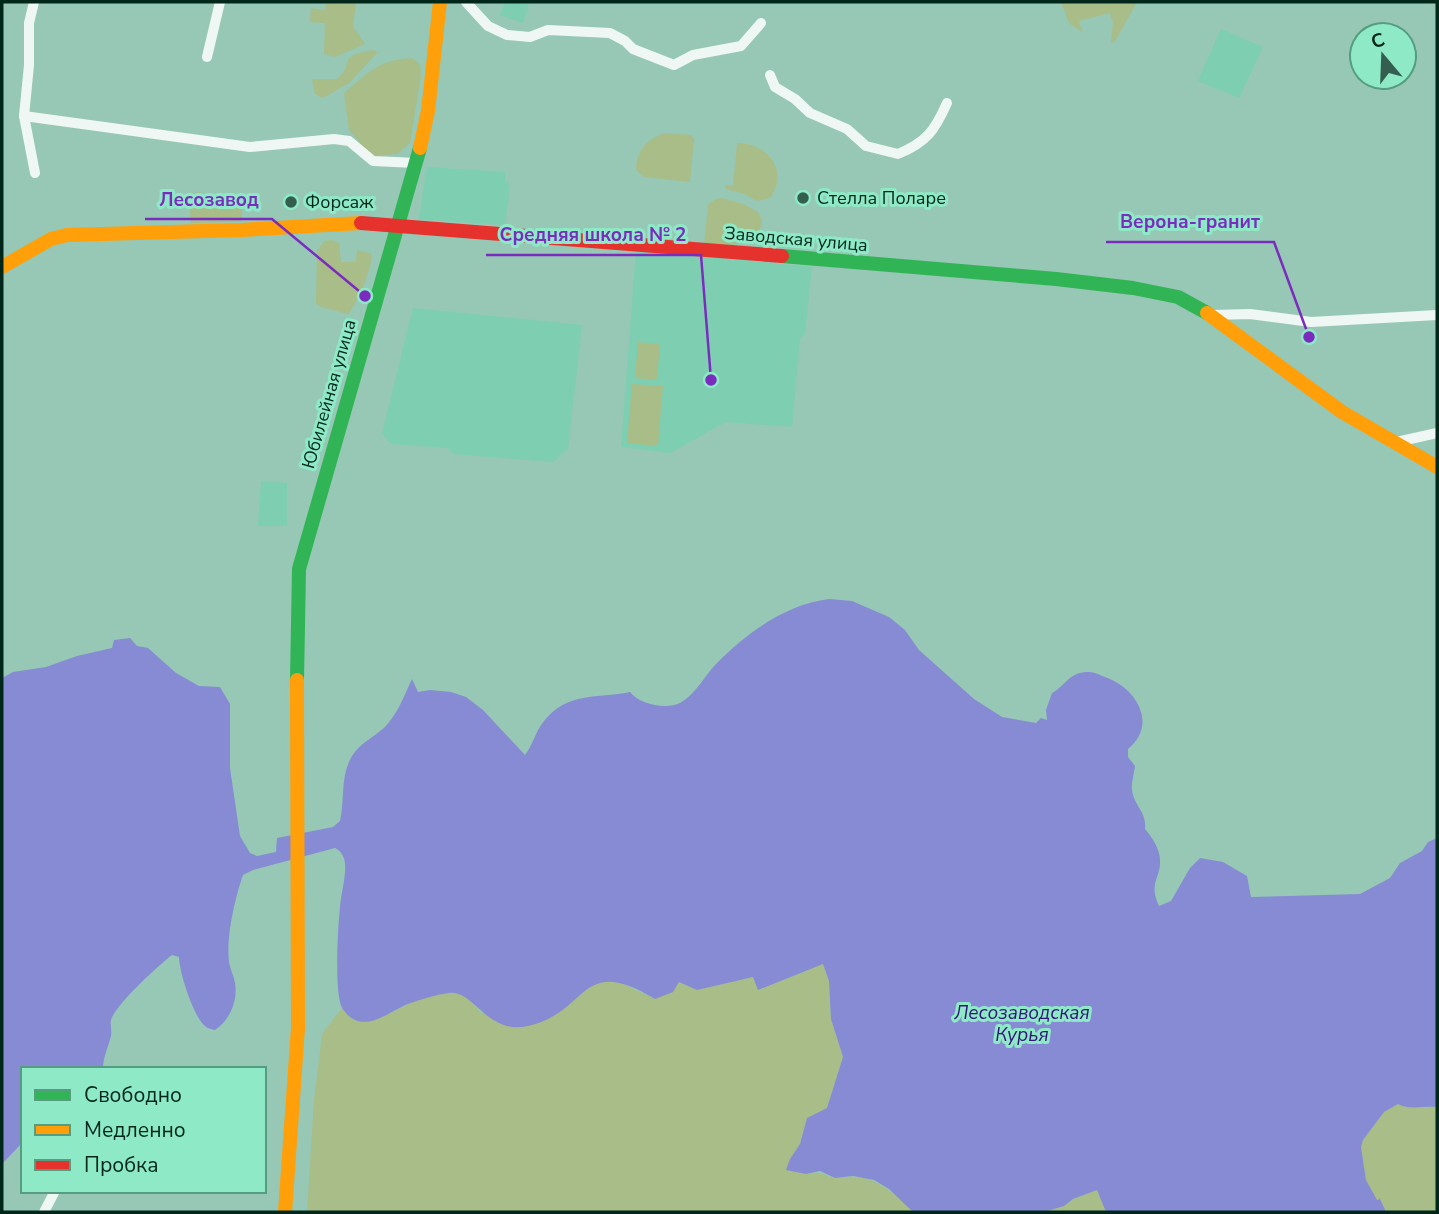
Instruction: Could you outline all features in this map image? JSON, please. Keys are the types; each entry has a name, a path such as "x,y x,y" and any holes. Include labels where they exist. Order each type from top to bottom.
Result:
{"street":[{"path":"34,2 29,23 29,65 24,116 35,173"},
{"path":"207,57 220,2"},
{"name":"Юбилейная улица","path":"285,1212 298,1028 299,569 416,163 428,111 440,2"},
{"path":"466,2 488,26 507,35 530,37 548,30 610,33 625,41 633,50 674,65 693,55 741,46 761,23"},
{"path":"770,75 775,87 795,99 810,113 847,129 866,146 898,154 927,138 937,125 947,103"},
{"path":"24,116 250,147 334,139 349,141 373,161 416,163"},
{"name":"Заводская улица","path":"2,267 51,239 67,235 250,230 371,222 1087,282 1159,292 1178,297 1212,315 1342,412 1437,467"},
{"path":"1212,315 1250,314 1311,322 1437,316"},
{"path":"1392,443 1437,432"},
{"path":"44,1212 54,1193"}],"shaded area":[{"path":"326,2 356,2 353,27 365,44 335,57 324,54 325,23 310,22 311,8 325,10"},
{"path":"505,2 529,4 523,23 500,15"},
{"path":"1061,2 1137,2 1114,43 1111,42 1113,23 1110,13 1079,21 1082,32 1069,23"},
{"path":"1221,29 1263,47 1239,98 1198,81"},
{"path":"373,50 378,52 349,83 323,98 315,94 312,79 337,79 343,73 349,58"},
{"path":"412,58 420,64 421,76 410,143 397,154 372,156 349,130 344,93 382,64"},
{"path":"665,133 691,135 694,139 690,182 644,177 636,170 640,152 653,139"},
{"path":"737,143 758,148 772,160 778,178 770,198 757,201 726,189 725,185 733,186"},
{"path":"427,167 505,172 505,181 510,184 505,225 419,219"},
{"path":"198,192 221,198 242,209 242,222 191,223 189,198 191,194"},
{"path":"721,198 748,206 760,216 762,223 751,241 722,247 704,245 708,205"},
{"path":"324,241 339,243 341,262 356,262 357,250 372,254 363,286 348,314 321,307 316,303 317,251"},
{"path":"636,250 812,267 805,333 800,339 792,427 726,422 670,453 621,447"},
{"path":"413,308 582,325 568,449 553,462 453,454 448,448 391,444 382,433"},
{"path":"638,342 660,344 657,380 635,378"},
{"path":"632,384 663,386 658,446 627,443"},
{"path":"261,481 287,483 287,526 258,526"},
{"path":"823,964 829,981 831,1019 843,1057 827,1108 807,1118 800,1144 790,1159 806,1174 821,1173 837,1178 871,1180 893,1194 913,1212 307,1212 314,1100 322,1034 342,1008 353,1019 369,1021 423,998 452,993 468,998 481,1013 555,1015 597,982 617,981 655,999 679,982 697,990 753,977 759,990"},
{"path":"1398,1104 1437,1107 1437,1212 1386,1212 1366,1180 1361,1147 1363,1140 1384,1112"},
{"path":"1097,1190 1106,1212 1044,1212 1064,1206 1073,1199"}],"water":[{"name":"Лесозаводская Курья","path":"829,599 852,601 889,617 905,630 919,650 974,699 1002,717 1036,723 1041,718 1047,720 1046,710 1052,693 1072,676 1082,672 1099,675 1116,682 1126,690 1140,708 1142,719 1142,729 1128,749 1128,757 1135,766 1133,796 1144,818 1145,829 1160,856 1155,886 1159,906 1171,901 1190,868 1200,858 1223,862 1247,876 1251,897 1360,894 1390,878 1400,863 1422,851 1428,842 1437,838 1437,1107 1398,1104 1384,1112 1363,1140 1361,1147 1366,1180 1386,1212 1106,1212 1097,1190 1073,1199 1064,1206 1044,1212 913,1212 889,1189 874,1180 853,1176 835,1178 820,1171 806,1174 786,1170 800,1144 807,1118 827,1108 843,1057 831,1019 829,981 823,964 758,990 753,977 697,990 679,982 673,992 655,999 630,986 612,982 598,984 548,1019 528,1026 502,1024 491,1019 466,998 449,993 413,1002 381,1018 360,1021 347,1014 340,1000 338,943 345,865 342,855 335,848 243,875 234,906 229,941 229,962 235,983 234,1003 229,1015 215,1030 200,1021 184,982 179,957 172,955 139,985 115,1013 111,1020 111,1036 103,1067 21,1067 21,1144 2,1164 2,678 13,672 46,667 112,648 114,640 130,638 137,646 148,648 176,673 199,686 220,687 230,704 230,768 240,836 250,853 257,856 276,852 277,838 333,827 340,821 344,780 352,756 390,722 412,679 418,692 451,692 466,697 483,710 525,755 544,721 553,711 573,700 630,692 653,705 668,706 680,703 696,690 717,663 754,631 783,614 813,602"}],"traffic: fast":[{"path":"297,680 299,569 420,148"},
{"path":"782,256 1133,288 1178,297 1207,313"}],"traffic: slow":[{"path":"420,148 428,111 440,2"},
{"path":"2,267 51,239 67,235 241,230 361,223"},
{"path":"1207,313 1342,412 1437,467"},
{"path":"285,1212 298,1028 297,680"}],"traffic: jam":[{"path":"361,223 782,256"}],"place":[{"name":"Стелла Поларе","path":"803,198"},
{"name":"Форсаж","path":"291,202"},
{"name":"Лесозавод","path":"365,296"},
{"name":"Верона-гранит","path":"1309,337"},
{"name":"Средняя школа № 2","path":"711,380"}]}
